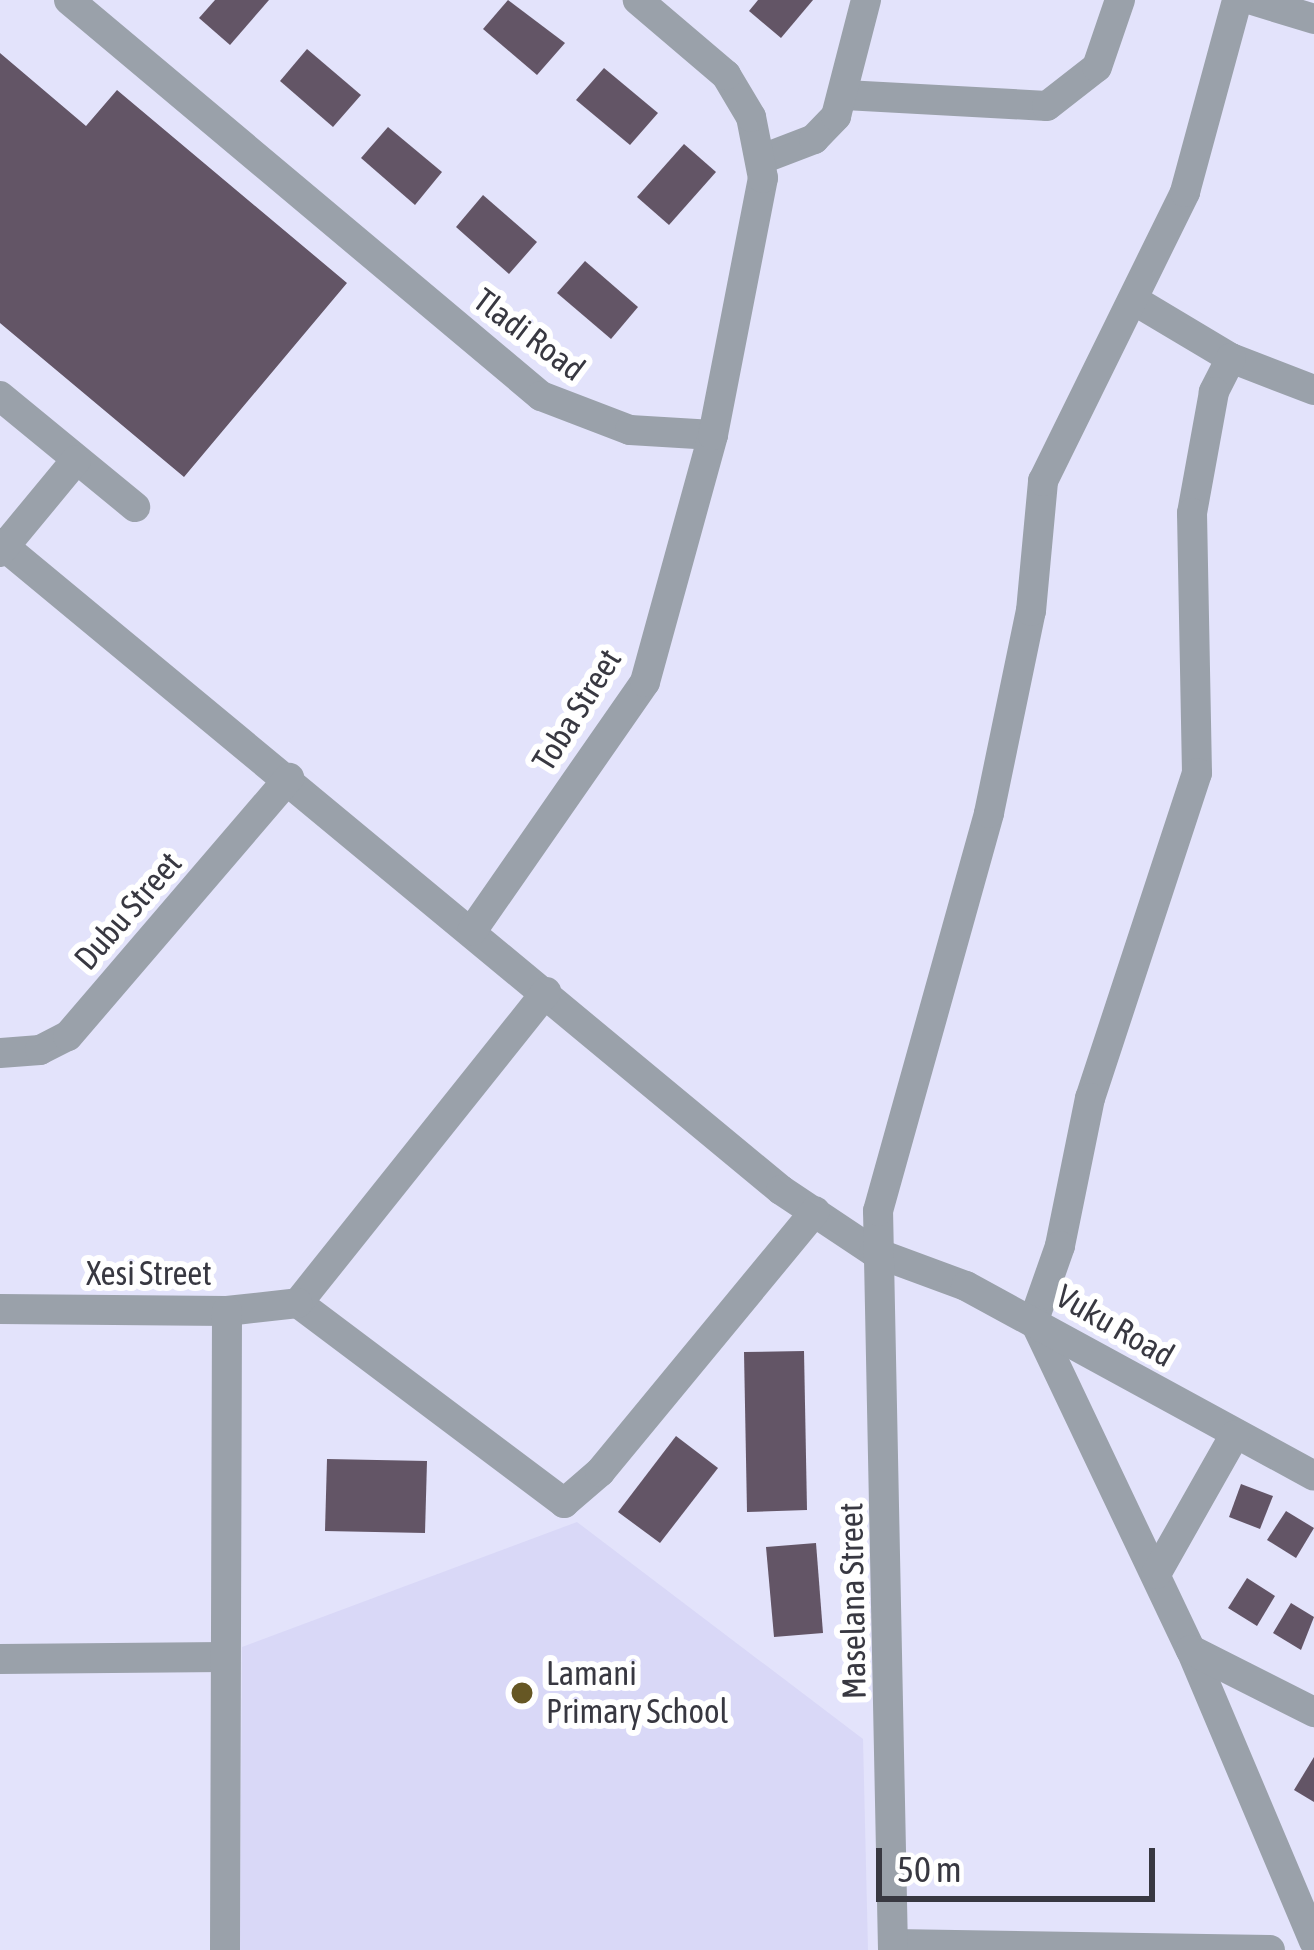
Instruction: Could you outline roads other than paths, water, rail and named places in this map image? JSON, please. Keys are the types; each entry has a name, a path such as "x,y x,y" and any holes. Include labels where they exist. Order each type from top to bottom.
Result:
{"street":[{"name":"Tladi Road","path":"69,0 541,396 630,430 713,435"},
{"path":"638,0 726,75 751,117 762,159 713,435"},
{"path":"762,159 814,139 845,95 866,0"},
{"path":"845,95 1047,106 1090,77 1113,37 1120,0"},
{"name":"Maselana Street","path":"893,1947 884,1340 874,1252 878,1211 989,813 1030,610 1043,481 1062,430 1137,302 1185,192 1237,0"},
{"path":"1252,0 1314,19"},
{"path":"1137,302 1231,358 1313,388"},
{"path":"1231,358 1214,392 1192,513 1197,773 1090,1098 1060,1246 1034,1320 1191,1650 1314,1941"},
{"path":"0,396 135,507"},
{"name":"Toba Street","path":"472,931 645,682 713,435"},
{"path":"76,460 2,547 814,1211 874,1252"},
{"name":"Dubu Street","path":"0,1053 40,1050 68,1036 289,778"},
{"path":"546,992 298,1303 565,1503 600,1472 814,1211"},
{"name":"Vuku Road","path":"874,1252 1034,1320 1234,1436 1314,1476"},
{"name":"Xesi Street","path":"0,1310 227,1310 298,1303"},
{"path":"225,1950 227,1310"},
{"path":"1156,1574 1234,1436"},
{"path":"1191,1650 1314,1712"},
{"path":"0,1659 224,1658"},
{"path":"893,1947 1183,1942 1270,1950"}],"place":[{"name":"Lamani Primary School","path":"522,1693"}]}
